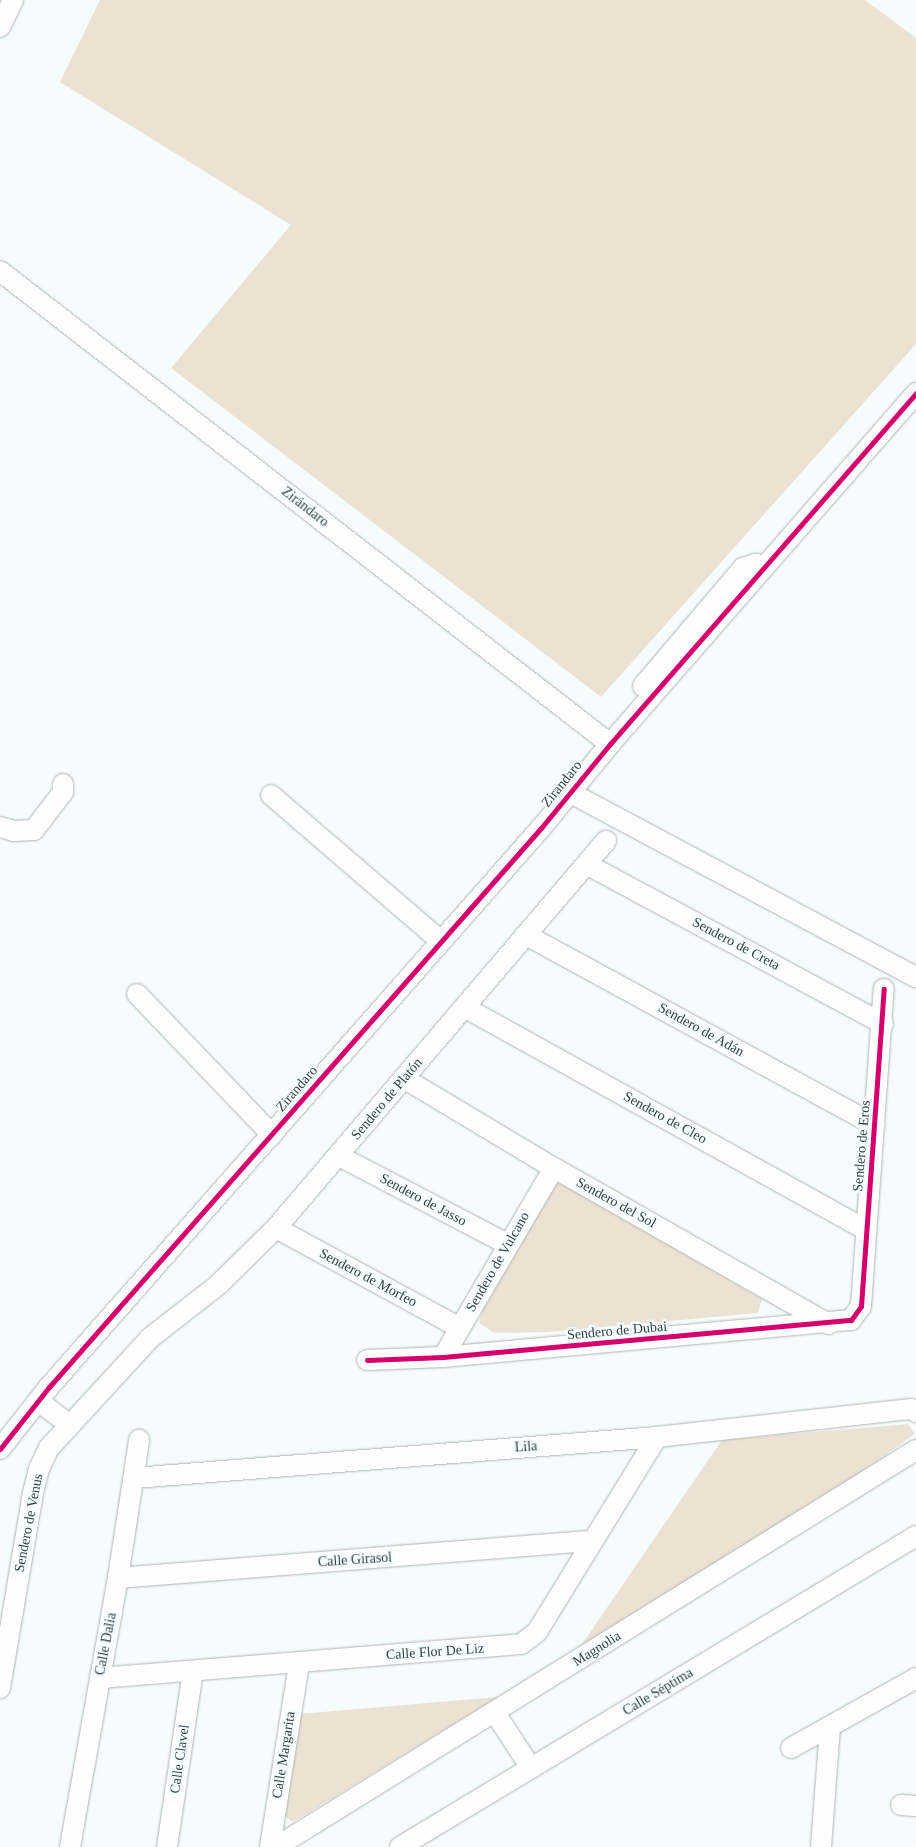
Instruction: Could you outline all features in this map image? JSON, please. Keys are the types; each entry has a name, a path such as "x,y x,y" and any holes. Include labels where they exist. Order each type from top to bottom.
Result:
{"street":[{"path":"0,27 13,0"},
{"name":"Zirándaro","path":"0,271 605,740"},
{"name":"Zirandaro","path":"0,1449 38,1401 570,792 605,740 744,568 756,564 765,568 916,393"},
{"path":"0,827 14,831 34,830 63,792 63,784"},
{"path":"570,792 916,977"},
{"path":"271,795 441,941"},
{"name":"Sendero de Platón","path":"150,1338 218,1285 276,1228 606,842"},
{"name":"Sendero de Creta","path":"588,865 883,1024"},
{"name":"Sendero de Adán","path":"526,935 875,1125"},
{"name":"Sendero de Eros","path":"861,1306 883,1024 884,989"},
{"path":"137,994 272,1135"},
{"name":"Sendero de Cleo","path":"464,1007 866,1229"},
{"name":"Sendero del Sol","path":"405,1079 554,1168 829,1324"},
{"name":"Sendero de Jasso","path":"339,1156 507,1244"},
{"name":"Sendero de Vulcano","path":"442,1357 507,1244 554,1168"},
{"name":"Sendero de Morfeo","path":"276,1228 460,1328"},
{"name":"Sendero de Dubai","path":"367,1360 442,1357 829,1324 851,1320 861,1306"},
{"name":"Sendero de Venus","path":"0,1688 39,1469 50,1448 150,1338"},
{"path":"38,1401 70,1425"},
{"name":"Lila","path":"134,1478 657,1438 888,1411 911,1409 916,1412"},
{"name":"Calle Flor De Liz","path":"100,1678 521,1644 537,1632 657,1438"},
{"name":"Calle Dalia","path":"70,1847 118,1578 139,1440"},
{"name":"Magnolia","path":"276,1847 495,1713 916,1450"},
{"name":"Calle Séptima","path":"400,1847 916,1536"},
{"name":"Calle Girasol","path":"118,1578 592,1541"},
{"name":"Calle Margarita","path":"270,1847 298,1663"},
{"name":"Calle Clavel","path":"167,1847 193,1671"},
{"path":"790,1748 912,1683"},
{"path":"495,1713 531,1768"},
{"path":"821,1847 830,1726"}],"shaded area":[{"path":"100,0 865,0 916,38 916,344 601,697 171,368 291,225 60,82"},
{"path":"562,1183 762,1299 758,1313 549,1332 494,1333 479,1323 483,1307 552,1185"},
{"path":"908,1424 915,1434 833,1492 580,1647 722,1440"},
{"path":"498,1697 293,1822 280,1813 299,1714"}],"cycle path":[{"path":"0,1449 49,1387 541,828 610,744 916,393"},
{"path":"367,1360 443,1357 851,1320 861,1306 884,989"}]}
